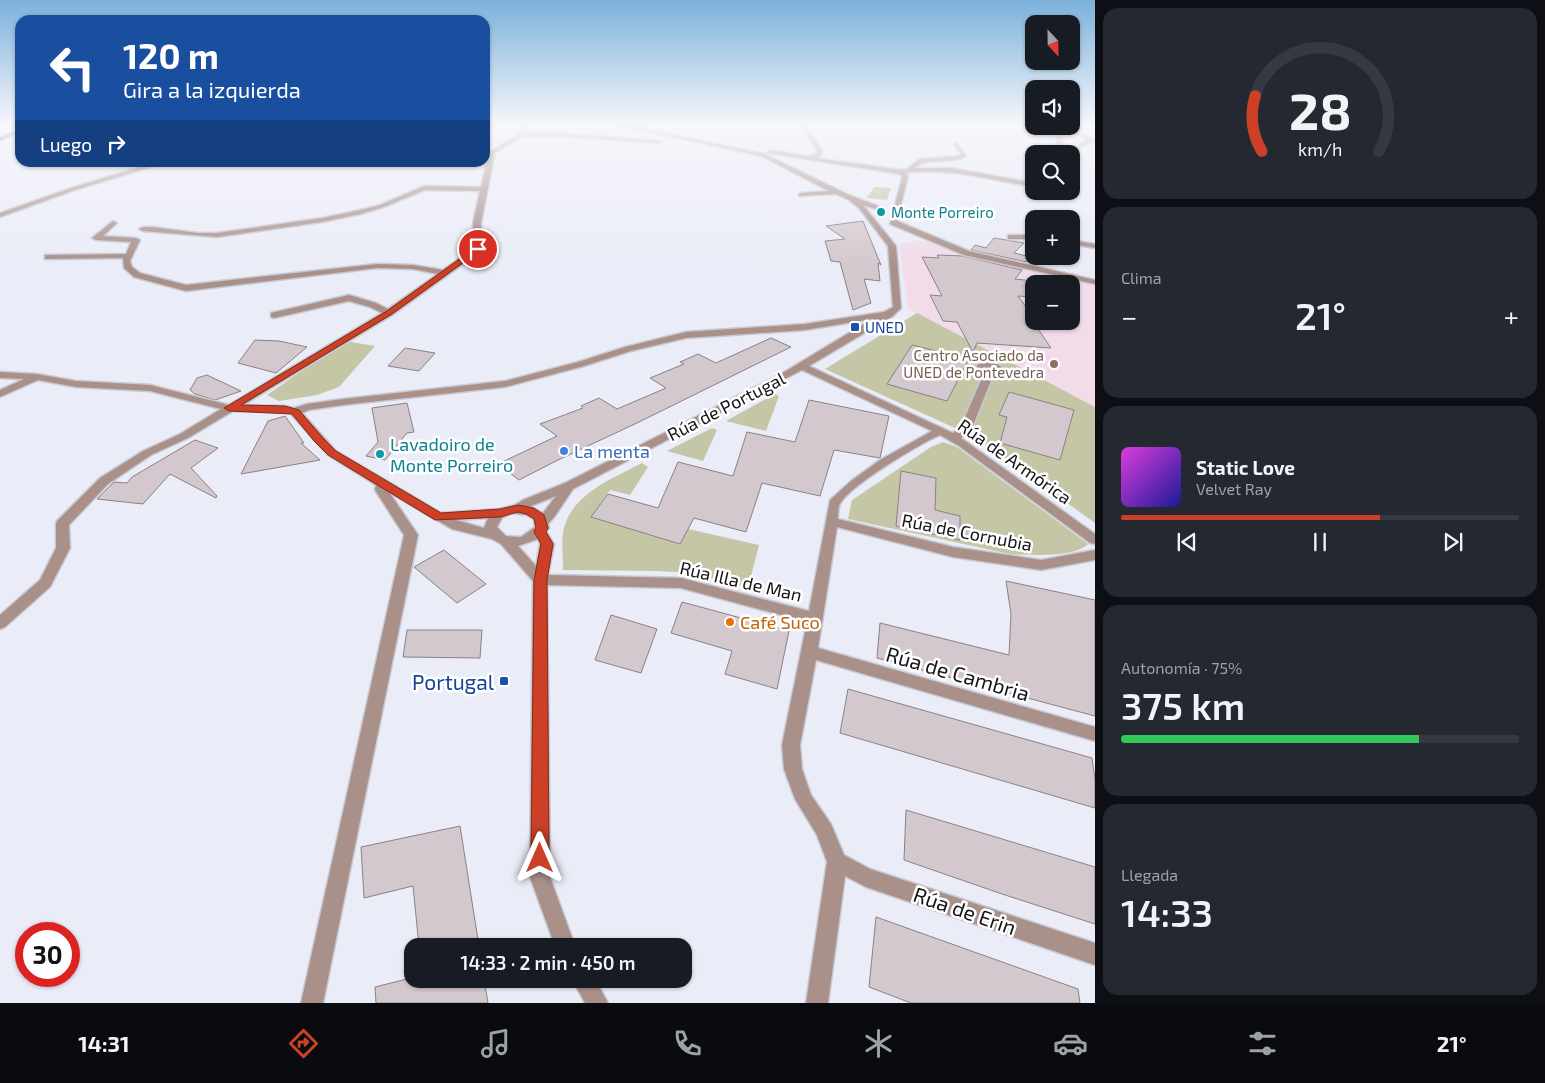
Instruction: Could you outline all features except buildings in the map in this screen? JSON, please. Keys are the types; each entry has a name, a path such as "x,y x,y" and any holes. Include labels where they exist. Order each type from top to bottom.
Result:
{"street":[{"path":"0,215 73,189 138,170"},
{"path":"0,623 45,583 63,548 62,524 80,503 104,481 147,453 184,436 390,313 478,249 477,223 488,170"},
{"path":"295,412 307,407 343,402 505,384 650,343 686,335 805,327 890,314 897,308 892,246 865,211 852,200 795,170"},
{"path":"882,170 901,172 910,170 965,171 1025,183"},
{"path":"893,222 898,212 903,191 905,176 901,172"},
{"path":"143,229 161,229 204,236 217,235 322,220 361,212 382,206 424,188 484,189"},
{"path":"801,195 838,192"},
{"path":"852,200 896,213"},
{"path":"865,211 876,207"},
{"path":"872,220 882,223 893,222 967,253 1007,264 1095,282"},
{"path":"113,223 96,238 136,240 126,261 128,268 137,275 186,288 377,266 414,267 445,273"},
{"path":"885,237 908,234 925,237"},
{"path":"1011,237 1025,237"},
{"path":"1080,244 1095,246"},
{"path":"48,257 128,256"},
{"path":"274,315 349,298 374,305 390,313"},
{"name":"Rúa de Portugal","path":"518,509 527,503 569,486 802,366 890,314"},
{"name":"Rúa de Armórica","path":"802,366 948,434 1095,540"},
{"path":"817,1003 838,862 824,830 804,799 793,770 791,745 810,652 834,503 845,490 926,436 948,434 966,428 989,374"},
{"path":"0,375 37,377 76,384 150,388 229,408 285,409 295,412 332,453 457,526 520,542 530,540 541,527"},
{"path":"0,394 37,377"},
{"path":"312,1003 411,535 382,490 383,482"},
{"name":"Rúa de Portugal","path":"541,527 569,486"},
{"path":"439,517 500,513 518,509 535,513 547,544 540,580 540,877 562,938"},
{"path":"500,513 492,520 490,528 540,580"},
{"name":"Rúa de Cornubia","path":"832,522 953,552 1041,566 1095,555"},
{"name":"Rúa Illa de Man","path":"540,580 681,584 814,618"},
{"name":"Rúa de Cambria","path":"810,652 1095,734"},
{"name":"Rúa de Erin","path":"838,862 866,876 1095,954"},
{"path":"588,988 597,1003"}],"shaded area":[{"name":"Centro Asociado da UNED de Pontevedra","path":"921,240 970,257 1050,275 1025,275 1025,330 1080,330 1080,282 1095,285 1095,407 908,309 899,244"}],"green space":[{"path":"874,187 891,188 887,200 867,198"},
{"path":"917,313 1095,407 1095,523 977,438 825,369"},
{"path":"345,341 375,346 339,387 317,395 279,401 267,395"},
{"path":"775,394 779,396 766,431 726,421"},
{"path":"712,428 717,430 703,461 667,451"},
{"path":"943,442 957,447 1088,544 1073,552 1062,554 1010,554 848,519 852,500 931,447"},
{"path":"642,463 648,467 630,495 610,490 592,516 688,529 759,545 748,588 693,573 563,570 562,543 564,528 576,505 585,496 607,481"}],"place":[{"name":"Monte Porreiro","path":"881,212"},
{"name":"UNED","path":"855,327"},
{"name":"Centro Asociado da UNED de Pontevedra","path":"1054,364"},
{"name":"La menta","path":"564,451"},
{"name":"Lavadoiro de Monte Porreiro","path":"380,454"},
{"name":"Café Suco","path":"730,622"},
{"name":"Portugal","path":"504,681"}],"route":[{"path":"478,249 390,313 229,408 285,409 295,412 332,453 439,517 500,513 511,509 518,509 530,511 540,517 542,528 540,532 547,544 540,580 540,858"}]}
